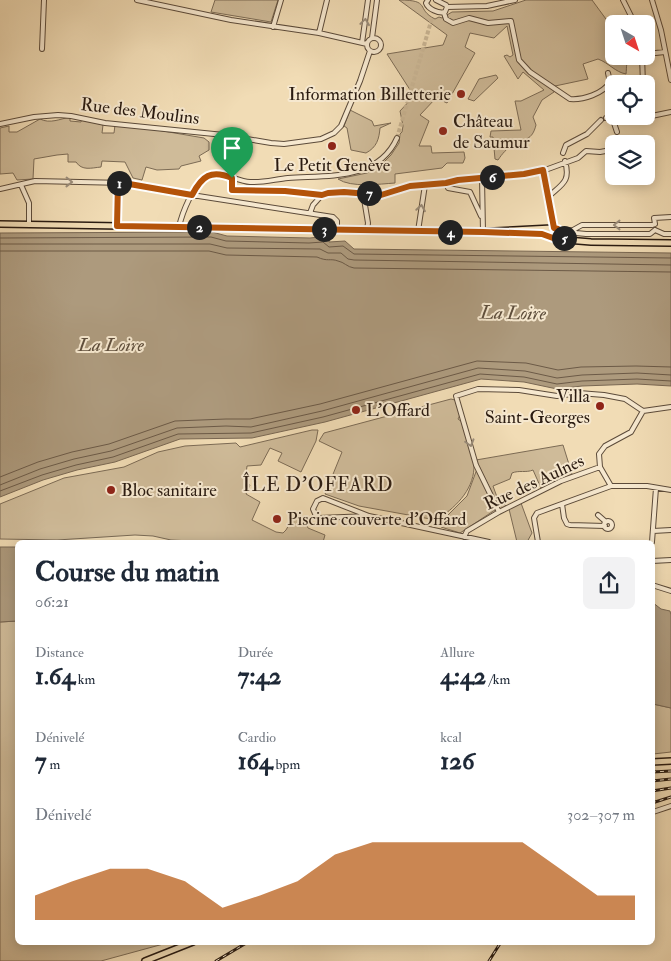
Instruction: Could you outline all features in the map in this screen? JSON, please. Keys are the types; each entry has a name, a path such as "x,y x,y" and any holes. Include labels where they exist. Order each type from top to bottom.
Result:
{"main road":[{"path":"0,224 483,232 542,234 569,241 671,243"},
{"path":"483,232 553,228 569,241"},
{"path":"552,238 549,232 553,228"},
{"path":"552,238 557,238 560,232"},
{"path":"655,762 671,761"},
{"path":"145,961 155,960 186,945"}],"street":[{"path":"42,49 44,0"},
{"path":"137,0 200,14 319,33 365,44"},
{"path":"167,6 169,0"},
{"path":"273,27 281,0"},
{"path":"319,33 327,0"},
{"path":"368,0 365,44 370,51 377,52 382,46 379,39 372,38"},
{"path":"365,44 372,38 377,0"},
{"path":"436,0 447,7 487,6 515,0"},
{"path":"623,0 630,15"},
{"path":"652,0 670,69 671,80"},
{"path":"426,1 428,7 444,13"},
{"path":"447,7 444,13 446,19 453,23 470,18 488,23 511,21 519,60 530,72 570,99 602,91 610,82 608,73"},
{"path":"433,16 435,11"},
{"name":"Rue des Moulins","path":"0,124 44,115 64,116 113,124 224,134 240,139 271,143 284,144 321,139 334,134 341,126 370,51"},
{"path":"655,53 665,52"},
{"path":"655,115 671,112"},
{"path":"563,153 566,145 586,134 601,120"},
{"path":"615,125 617,132"},
{"path":"179,227 184,210 192,195 200,182 207,176 219,174 257,182 354,172 378,162 387,154 397,138"},
{"path":"232,178 232,190 285,191 322,195 344,192 381,195 410,186 524,174 543,170 578,158 586,151 605,151"},
{"path":"548,197 563,185 566,180 568,171 566,161"},
{"path":"543,170 553,228"},
{"path":"482,178 481,217 483,232"},
{"path":"0,188 35,181 118,182 333,217 337,222 337,229"},
{"path":"117,226 118,182"},
{"path":"446,183 448,188 470,192 481,217"},
{"path":"21,185 29,203 29,224"},
{"path":"418,231 425,185"},
{"path":"363,193 368,221 367,230"},
{"path":"310,213 313,205 322,195"},
{"path":"655,230 654,218 671,217"},
{"path":"560,232 582,226 655,224"},
{"path":"573,230 576,233 586,234 650,234 655,230"},
{"path":"655,230 664,234 671,234"},
{"path":"499,512 476,465 456,396 478,389 519,390 557,396 579,393 625,399 643,411 671,407"},
{"path":"600,467 599,454 605,446 631,432 643,411"},
{"name":"Rue des Aulnes","path":"464,537 467,531 499,512 561,481 600,467 611,486"},
{"path":"538,540 535,515 562,504 611,486 647,486 671,490"},
{"path":"652,540 656,488"},
{"path":"369,516 319,518 313,509 317,501 323,498 369,516 480,540"},
{"path":"562,504 564,518 567,524 570,525 605,524 598,515"},
{"path":"653,531 671,530"},
{"path":"655,561 671,560"},
{"path":"655,586 671,591"},
{"path":"655,812 671,806"}],"shaded area":[{"path":"215,0 278,0 271,22 211,12"},
{"path":"399,0 420,3 426,12 435,19 442,18 452,12 493,11 526,0 592,0 605,18 605,63 598,59 583,64 588,79 555,86 554,92 542,100 533,117 536,125 530,137 509,148 498,160 495,159 493,137 490,137 491,131 521,130 515,101 521,101 544,90 523,72 518,79 504,56 510,57 513,55 507,26 494,38 470,33 465,47 475,53 447,103 436,98 420,115 429,121 419,146 431,146 432,153 464,152 465,158 463,163 447,163 442,168 395,174 395,183 350,184 338,179 367,173 379,167 391,155 399,143 403,126 400,111 414,96 387,54 443,45 447,35"},
{"path":"608,65 627,65 626,74"},
{"path":"496,75 498,78 474,101 468,99 479,79"},
{"path":"350,110 372,121 374,126 391,123 380,128 377,142 366,153 351,150 347,128 344,126"},
{"path":"70,117 70,121 81,122 82,119 103,125 102,133 114,133 115,125 204,138 209,142 209,150 199,156 201,161 181,166 179,169 157,170 146,167 142,180 133,178 125,162 102,161 101,167 87,168 81,167 76,162 68,162 68,154 34,159 33,179 17,180 13,173 0,174 0,128 9,126 9,132 17,132 40,119 51,121"},
{"path":"451,399 455,400 460,415 458,419 462,422 473,456 474,468 473,476 466,492 456,505 443,516 436,520 359,506 325,494 342,452 319,441 324,433"},
{"path":"318,430 316,441 301,472 278,461 282,453 270,448 261,465 247,466 245,482 250,485 246,494 260,502 252,520 276,532 283,533 294,516 300,513 302,520 304,519 308,528 325,535 324,540 171,540 135,535 57,540 0,539 0,504 64,478 124,467 158,452 185,446 236,443 240,447"},
{"path":"563,445 572,474 541,488 533,470 512,473 510,479 493,486 497,497 506,506 500,509 476,460"},
{"path":"477,469 495,506 495,510 460,533 441,527 445,518 467,496"},
{"path":"521,503 532,533 528,540 517,540 509,509"},
{"path":"15,621 15,945 160,945 101,961 0,961 0,622"},
{"path":"655,704 671,708 671,752 655,754"}],"water":[{"name":"La Loire","path":"212,232 227,236 310,238 329,236 329,242 345,241 354,249 671,253 671,386 637,384 557,389 524,382 481,379 325,422 252,438 180,439 115,462 43,480 0,497 0,233"},
{"path":"0,547 15,547 15,621 0,622"},
{"path":"655,604 661,609 670,611 671,615 671,708 655,704"}],"tunnel":[{"path":"397,138 432,18"}],"railway":[{"path":"655,772 671,771"},
{"path":"655,781 671,779"},
{"path":"655,791 671,788"},
{"path":"655,802 671,797"},
{"path":"216,961 243,945"},
{"path":"489,961 499,945"}],"place":[{"name":"Information Billetterie","path":"461,94"},
{"name":"Château de Saumur","path":"443,131"},
{"name":"Le Petit Genève","path":"332,146"},
{"name":"Villa Saint-Georges","path":"600,406"},
{"name":"L'Offard","path":"356,410"},
{"name":"Bloc sanitaire","path":"111,490"},
{"name":"Piscine couverte d'Offard","path":"277,519"}],"district":[{"name":"ÎLE D'OFFARD","path":"318,484"}],"route":[{"path":"543,170 554,228 558,229 560,234 569,241 542,234 483,232 117,226 118,182 192,195 200,182 207,176 219,174 232,178 232,190 285,191 312,195 344,192 381,195 410,186 537,173 543,170"}]}
